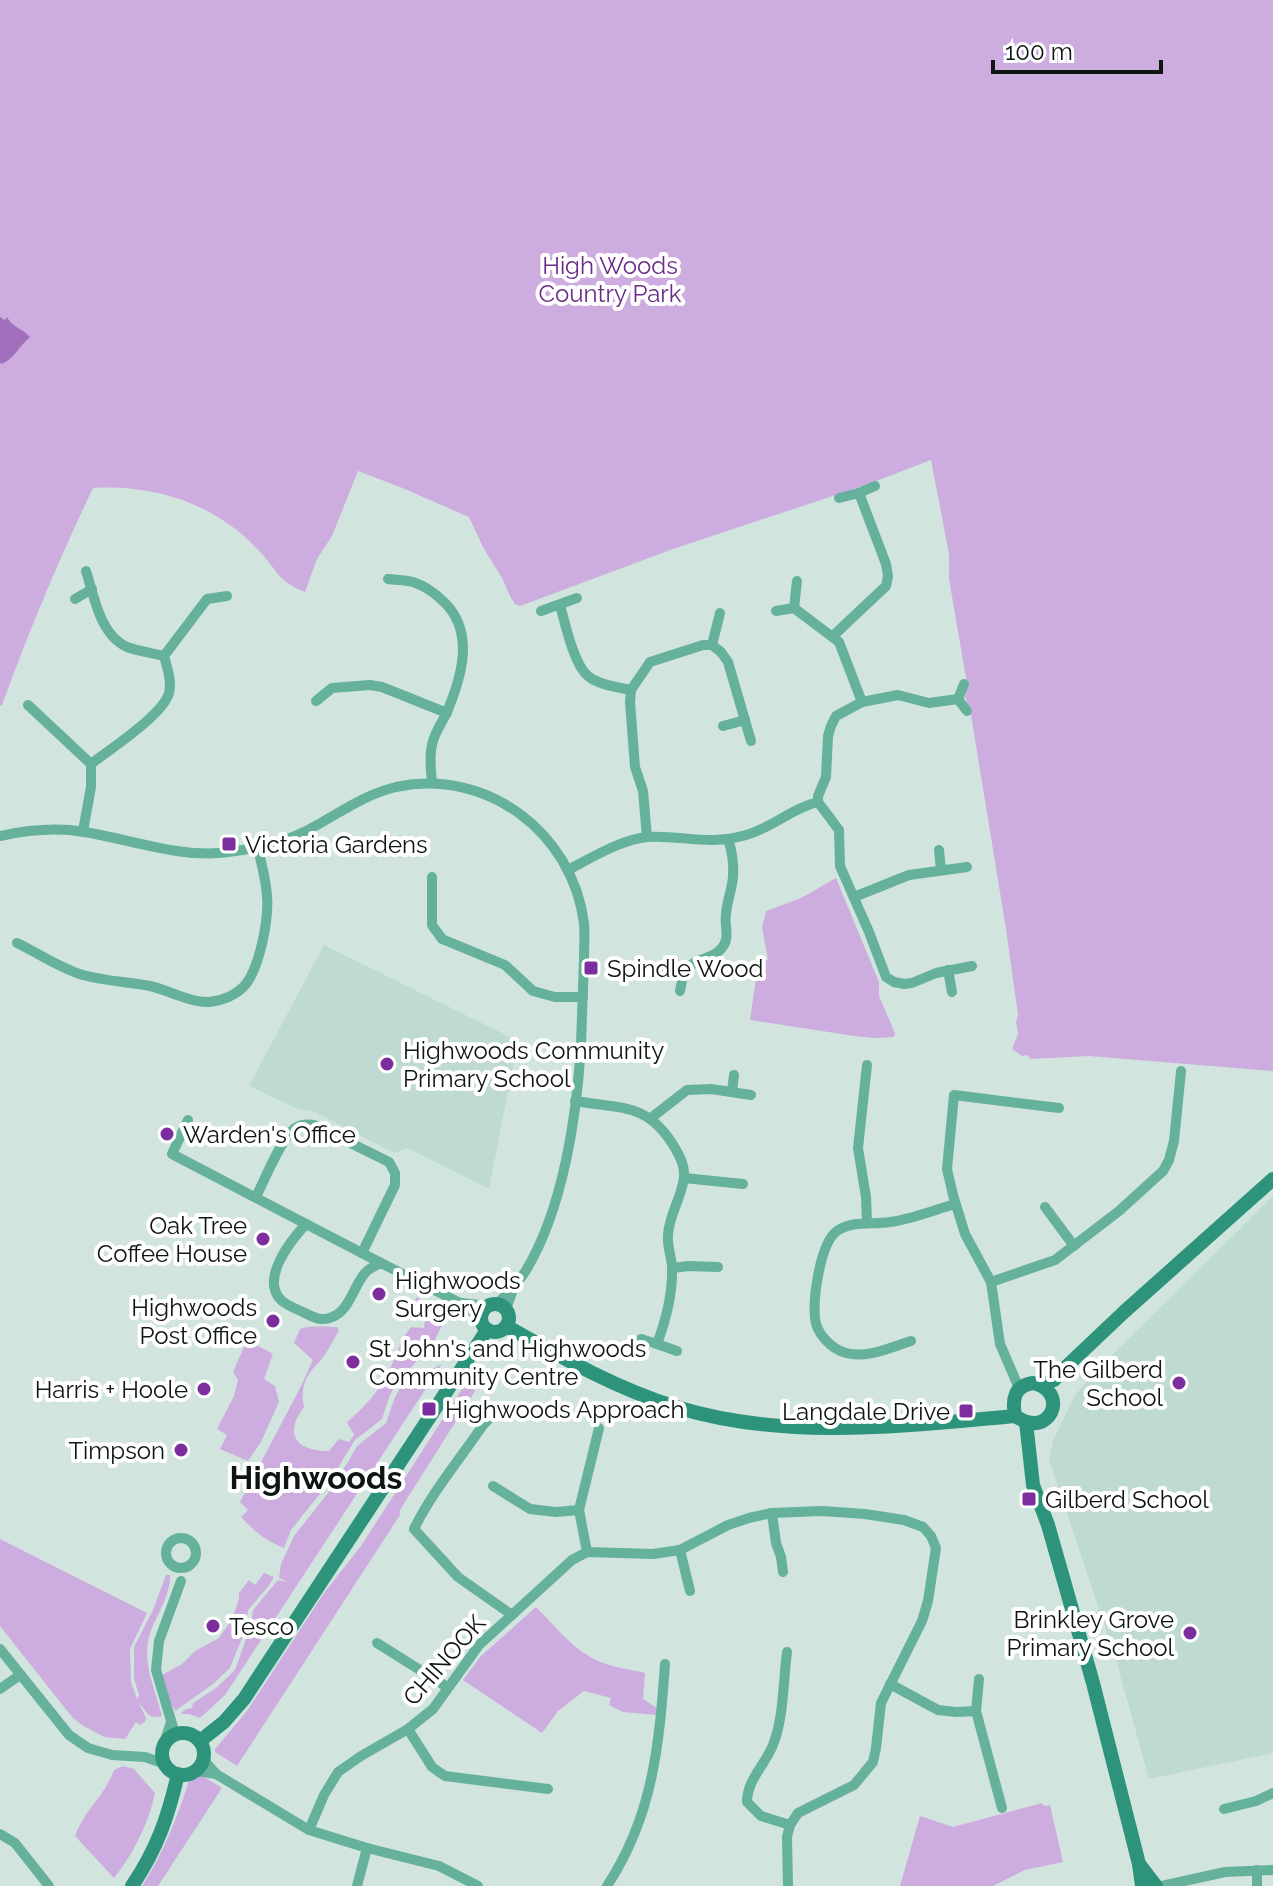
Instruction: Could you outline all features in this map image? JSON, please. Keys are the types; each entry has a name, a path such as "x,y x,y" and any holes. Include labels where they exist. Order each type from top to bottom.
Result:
{"street":[{"path":"839,498 875,486"},
{"path":"833,636 886,586 888,576 859,493"},
{"path":"86,571 101,619 114,639 126,647 164,656"},
{"path":"388,579 413,582 434,592 458,620 464,642 462,665 447,713 432,744 432,783"},
{"path":"794,608 797,581"},
{"path":"75,599 92,589"},
{"path":"164,656 204,594 227,596"},
{"path":"541,611 577,598"},
{"path":"560,605 576,655 588,676 631,690"},
{"path":"776,611 794,608 839,642 862,702"},
{"path":"712,645 720,613"},
{"path":"647,837 643,791 635,767 630,702 631,690 650,662 703,645 712,645 721,652 728,662 751,741"},
{"path":"91,764 162,708 170,691 164,656"},
{"path":"958,699 964,684"},
{"path":"316,701 332,688 370,685 447,713"},
{"path":"958,699 929,703 898,695 862,702 836,716 828,736 826,777 818,802 839,830 840,866 886,977 894,982 912,983 948,970 972,966"},
{"path":"958,699 967,711"},
{"path":"28,705 41,723 91,764"},
{"path":"723,726 745,720"},
{"path":"83,831 91,787 91,764"},
{"path":"0,836 59,829 174,850 223,853 285,840 395,787 432,783 465,788 488,796 507,804 526,818 544,835 568,870 584,924 580,1062 575,1101 563,1175 540,1244 524,1272 492,1313 244,1699 224,1722 200,1741"},
{"path":"568,870 635,839 708,841 759,831 793,811 818,802"},
{"path":"680,991 684,971 695,961 717,954 728,935 725,920 733,863 728,839"},
{"path":"17,943 80,974 150,986 204,1003 219,1001 245,985 252,973 265,930 267,892 258,848"},
{"path":"939,850 941,870"},
{"path":"854,897 909,875 967,867"},
{"path":"432,877 432,925 442,939 505,965 533,991 555,997 583,997"},
{"path":"665,968 684,971"},
{"path":"948,970 952,992"},
{"path":"867,1065 858,1148 867,1223"},
{"path":"991,1282 1055,1260 1119,1211 1163,1171 1174,1141 1181,1071"},
{"path":"732,1091 734,1075"},
{"path":"651,1118 687,1090 711,1089 751,1095"},
{"path":"1059,1108 954,1095 947,1169 965,1234 991,1282 1000,1344 1030,1402 1033,1485 1048,1525 1093,1683 1142,1886"},
{"path":"575,1101 641,1112 664,1131 684,1166 684,1178 668,1225 667,1244 672,1268 670,1298 657,1344"},
{"path":"188,1120 172,1154 460,1303 492,1313"},
{"path":"256,1197 283,1142 293,1129 304,1124 314,1125 389,1162 395,1173 395,1185 362,1253"},
{"path":"684,1178 743,1184"},
{"path":"492,1313 496,1332 506,1326 592,1374 677,1408 767,1426 849,1429 968,1420 1030,1402 1124,1312 1273,1179"},
{"path":"911,1341 864,1354 848,1354 834,1349 822,1336 815,1320 824,1250 832,1234 844,1226 903,1220 955,1204"},
{"path":"1045,1207 1074,1246"},
{"path":"306,1224 293,1238 274,1275 274,1288 280,1300 298,1310 320,1319 339,1314 364,1274 381,1263"},
{"path":"672,1268 718,1267"},
{"path":"641,1339 677,1351"},
{"path":"490,1418 445,1479 414,1529 458,1577 512,1615"},
{"path":"599,1428 579,1510 587,1552 653,1554 680,1550 728,1525 749,1518 772,1513 822,1511 904,1520 923,1527 936,1548 922,1621 881,1703 873,1762 854,1785 798,1813 787,1837 788,1886"},
{"path":"493,1486 530,1509 543,1512 579,1510"},
{"path":"772,1513 783,1572"},
{"path":"132,1886 148,1863 168,1817 178,1774 164,1754 173,1727 156,1670 159,1641 181,1581 195,1557 195,1548 189,1541 180,1538 170,1542 166,1553 170,1563 181,1572 181,1581"},
{"path":"680,1550 690,1591"},
{"name":"CHINOOK","path":"309,1830 338,1772 408,1729 433,1709 479,1645 572,1560 587,1552"},
{"path":"178,1568 191,1564"},
{"path":"377,1643 447,1687"},
{"path":"0,1649 69,1735 88,1748 112,1755 145,1757 164,1754"},
{"path":"787,1652 779,1724 773,1745 749,1785 747,1802 761,1816 790,1825"},
{"path":"607,1886 632,1842 653,1779 665,1664"},
{"path":"0,1689 20,1675"},
{"path":"979,1679 976,1711 1002,1808"},
{"path":"890,1684 938,1710 976,1711"},
{"path":"173,1727 193,1734 204,1748 200,1765 183,1775 178,1774"},
{"path":"408,1729 432,1767 445,1776 548,1789"},
{"path":"200,1765 309,1830 439,1866 478,1886"},
{"path":"1224,1809 1273,1793"},
{"path":"0,1834 15,1843 49,1886"},
{"path":"357,1886 367,1848"},
{"path":"1139,1864 1156,1886"},
{"path":"1257,1870 1257,1886"},
{"path":"1162,1886 1191,1879 1196,1882 1225,1872 1273,1870"}],"shaded area":[{"path":"0,317 5,320 7,317 30,337 2,364 0,363"},
{"name":"Highwoods Community Primary School","path":"324,945 518,1041 489,1189 407,1148 394,1153 311,1110 300,1110 249,1086"},
{"path":"1273,1196 1273,1753 1149,1779 1116,1660 1049,1460 1053,1441 1075,1395 1096,1371"}],"green space":[{"name":"High Woods Country Park","path":"0,0 1273,0 1273,1071 1089,1056 1030,1059 1012,1049 1018,1034 1018,1015 970,709 965,697 967,684 949,579 949,554 931,460 866,485 673,549 520,606 511,598 469,517 358,471 305,592 283,579 243,536 205,510 162,494 93,488 56,568 0,706"},
{"path":"836,878 879,982 879,996 894,1037 854,1036 750,1020 756,978 746,965 768,960 762,927 766,911 801,898"},
{"path":"417,1297 442,1318 443,1323 434,1342 396,1384 382,1419 355,1440 330,1481 291,1530 284,1548 266,1539 241,1517 248,1510 240,1502 313,1360 294,1343 300,1329 337,1327 339,1331 305,1381 304,1407 294,1433 301,1444 329,1451 339,1439 349,1442 354,1435 347,1422 380,1387 411,1327 424,1328 426,1312 412,1303"},
{"path":"247,1340 273,1354 264,1379 275,1386 279,1402 261,1442 248,1461 220,1449 227,1435 217,1429 234,1396 238,1380 233,1372"},
{"path":"442,1364 225,1695 200,1718 180,1714 192,1708 193,1703 216,1688 235,1670 253,1610 278,1580 288,1582 279,1578 281,1564 294,1536 328,1493 357,1446 386,1423 401,1386"},
{"path":"466,1383 475,1391 400,1510 400,1515 237,1766 215,1752 247,1711 324,1593 361,1546"},
{"path":"0,1539 147,1613 130,1649 131,1682 137,1699 134,1647 166,1575 170,1575 168,1592 150,1634 147,1652 162,1716 150,1716 139,1703 145,1722 140,1725 136,1722 125,1739 104,1737 72,1717 0,1626"},
{"path":"264,1573 274,1577 248,1610 244,1633 230,1668 175,1711 162,1684 162,1675 219,1638 232,1619 239,1593 249,1580 255,1585"},
{"path":"536,1607 578,1649 594,1659 645,1673 643,1699 657,1708 657,1715 623,1712 609,1705 611,1698 584,1691 558,1711 542,1733 463,1680 481,1656"},
{"path":"123,1766 134,1769 155,1793 139,1838 114,1878 75,1836 114,1770"},
{"path":"201,1775 222,1788 158,1886 142,1886 169,1835 189,1781"},
{"path":"1042,1803 1044,1806 1050,1805 1063,1862 1025,1870 993,1886 900,1886 920,1816 953,1827"}],"place":[{"name":"Victoria Gardens","path":"229,844"},
{"name":"Spindle Wood","path":"591,968"},
{"name":"Highwoods Community Primary School","path":"387,1064"},
{"name":"Warden's Office","path":"167,1134"},
{"name":"Oak Tree Coffee House","path":"263,1239"},
{"name":"Highwoods Surgery","path":"379,1294"},
{"name":"Highwoods Post Office","path":"273,1321"},
{"name":"St John's and Highwoods Community Centre","path":"353,1362"},
{"name":"The Gilberd School","path":"1179,1383"},
{"name":"Harris + Hoole","path":"204,1389"},
{"name":"Highwoods Approach","path":"429,1409"},
{"name":"Langdale Drive","path":"966,1411"},
{"name":"Timpson","path":"181,1450"},
{"name":"Gilberd School","path":"1029,1499"},
{"name":"Tesco","path":"213,1626"},
{"name":"Brinkley Grove Primary School","path":"1190,1633"}],"district":[{"name":"Highwoods","path":"316,1477"}]}
